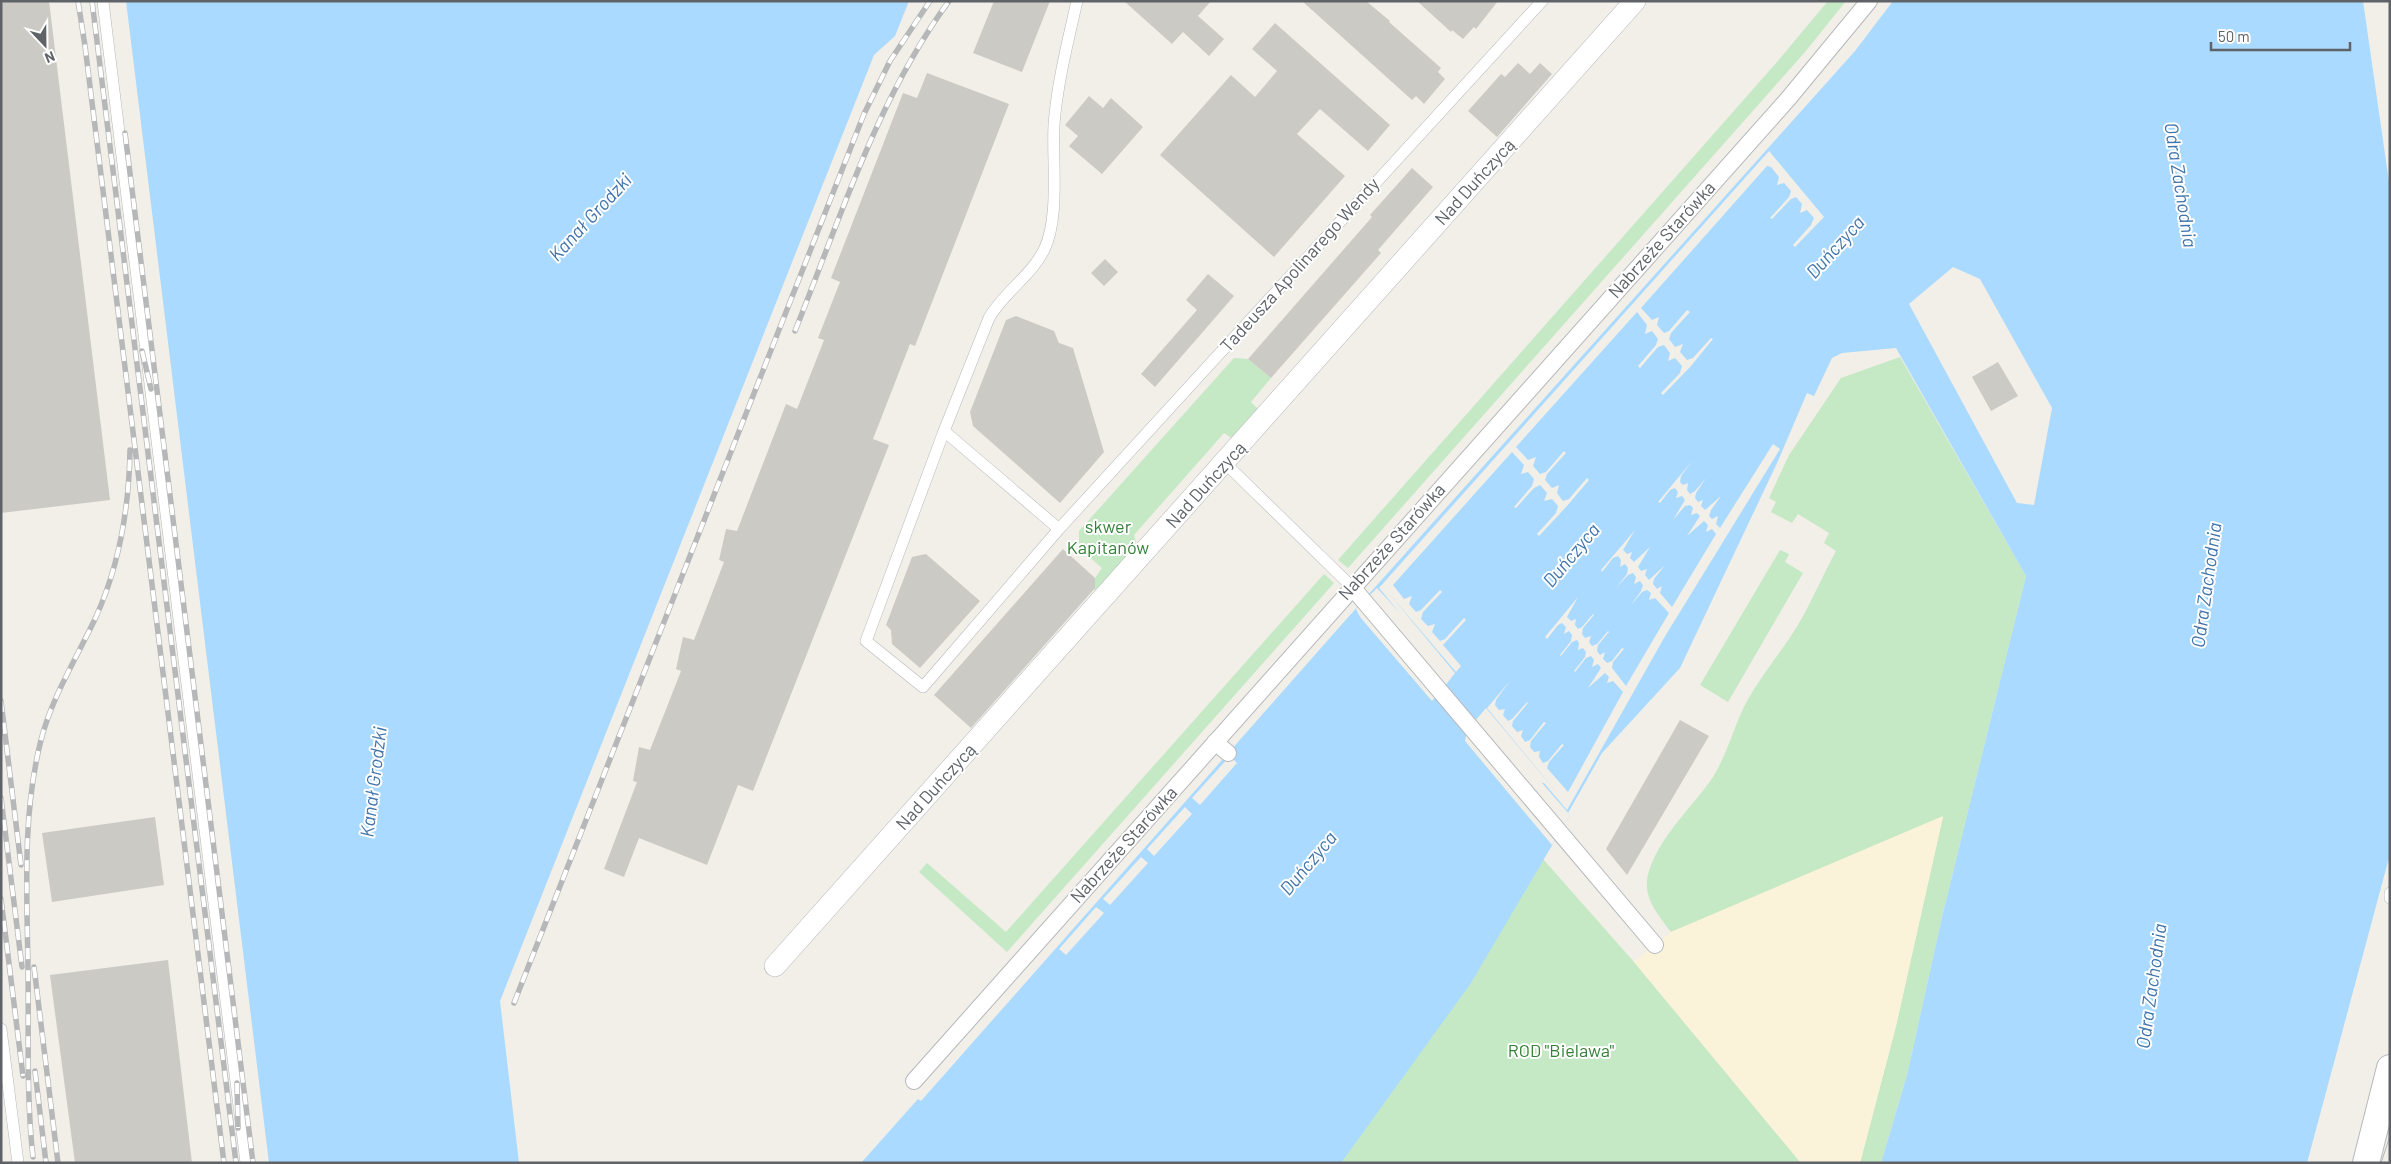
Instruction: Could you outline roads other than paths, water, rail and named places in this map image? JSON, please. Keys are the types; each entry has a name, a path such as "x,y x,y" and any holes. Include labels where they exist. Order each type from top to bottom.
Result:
{"street":[{"name":"Nad Duńczycą","path":"775,966 1635,1"},
{"name":"Nabrzeże Starówka","path":"914,1082 1770,119 1869,1"},
{"path":"1352,587 1655,945"},
{"path":"1215,742 1228,753"},
{"path":"2366,1163 2390,1068"}],"lane":[{"path":"1059,529 944,431 989,318 997,304 1037,262 1048,236 1052,203 1054,122 1077,1"},
{"name":"Tadeusza Apolinarego Wendy","path":"944,431 866,641 923,687 1059,529 1542,1"},
{"path":"103,2 246,1163"},
{"path":"1225,463 1352,587"},
{"path":"1,1030 18,1163"}],"water":[{"name":"Kanał Grodzki","path":"126,1 909,1 895,36 874,55 500,1001 519,1163 269,1163"},
{"path":"1893,1 2363,1 2390,189 2390,854 2307,1163 1881,1163 1907,1075 1942,917 2026,576 1896,348 1842,353 1832,358 1814,396 1807,393 1778,461 1680,668 1602,753 1568,813 1570,815 1471,983 1341,1163 861,1163 918,1099 921,1101 1343,623 1855,51","holes":["1953,267 1980,279 2052,408 2034,505 2017,503 1909,304"]}],"tram line":[{"path":"2381,1163 2390,1136"}],"railway":[{"path":"78,1 224,1163"},
{"path":"92,1 236,1163"},
{"path":"514,1003 864,114 890,61 930,1"},
{"path":"795,331 880,119 901,78 949,1"},
{"path":"125,133 253,1163"},
{"path":"142,351 151,389"},
{"path":"33,1157 29,1087 27,882 28,825 31,797 41,740 51,709 95,619 116,558 125,515 130,450"},
{"path":"1,701 21,865"},
{"path":"1,798 22,967"},
{"path":"1,899 23,1076"},
{"path":"34,967 58,1163"},
{"path":"35,1071 46,1163"},
{"path":"237,1083 238,1128"}],"water label":[{"name":"Odra Zachodnia","path":"2181,185"},
{"name":"Duńczyca","path":"1835,247"},
{"name":"Duńczyca","path":"1571,555"},
{"name":"Odra Zachodnia","path":"2206,585"},
{"name":"Duńczyca","path":"1308,863"},
{"name":"Odra Zachodnia","path":"2151,986"}],"park label":[{"name":"skwer Kapitanów","path":"1108,537"},
{"name":"ROD \"Bielawa\"","path":"1561,1051"}]}
